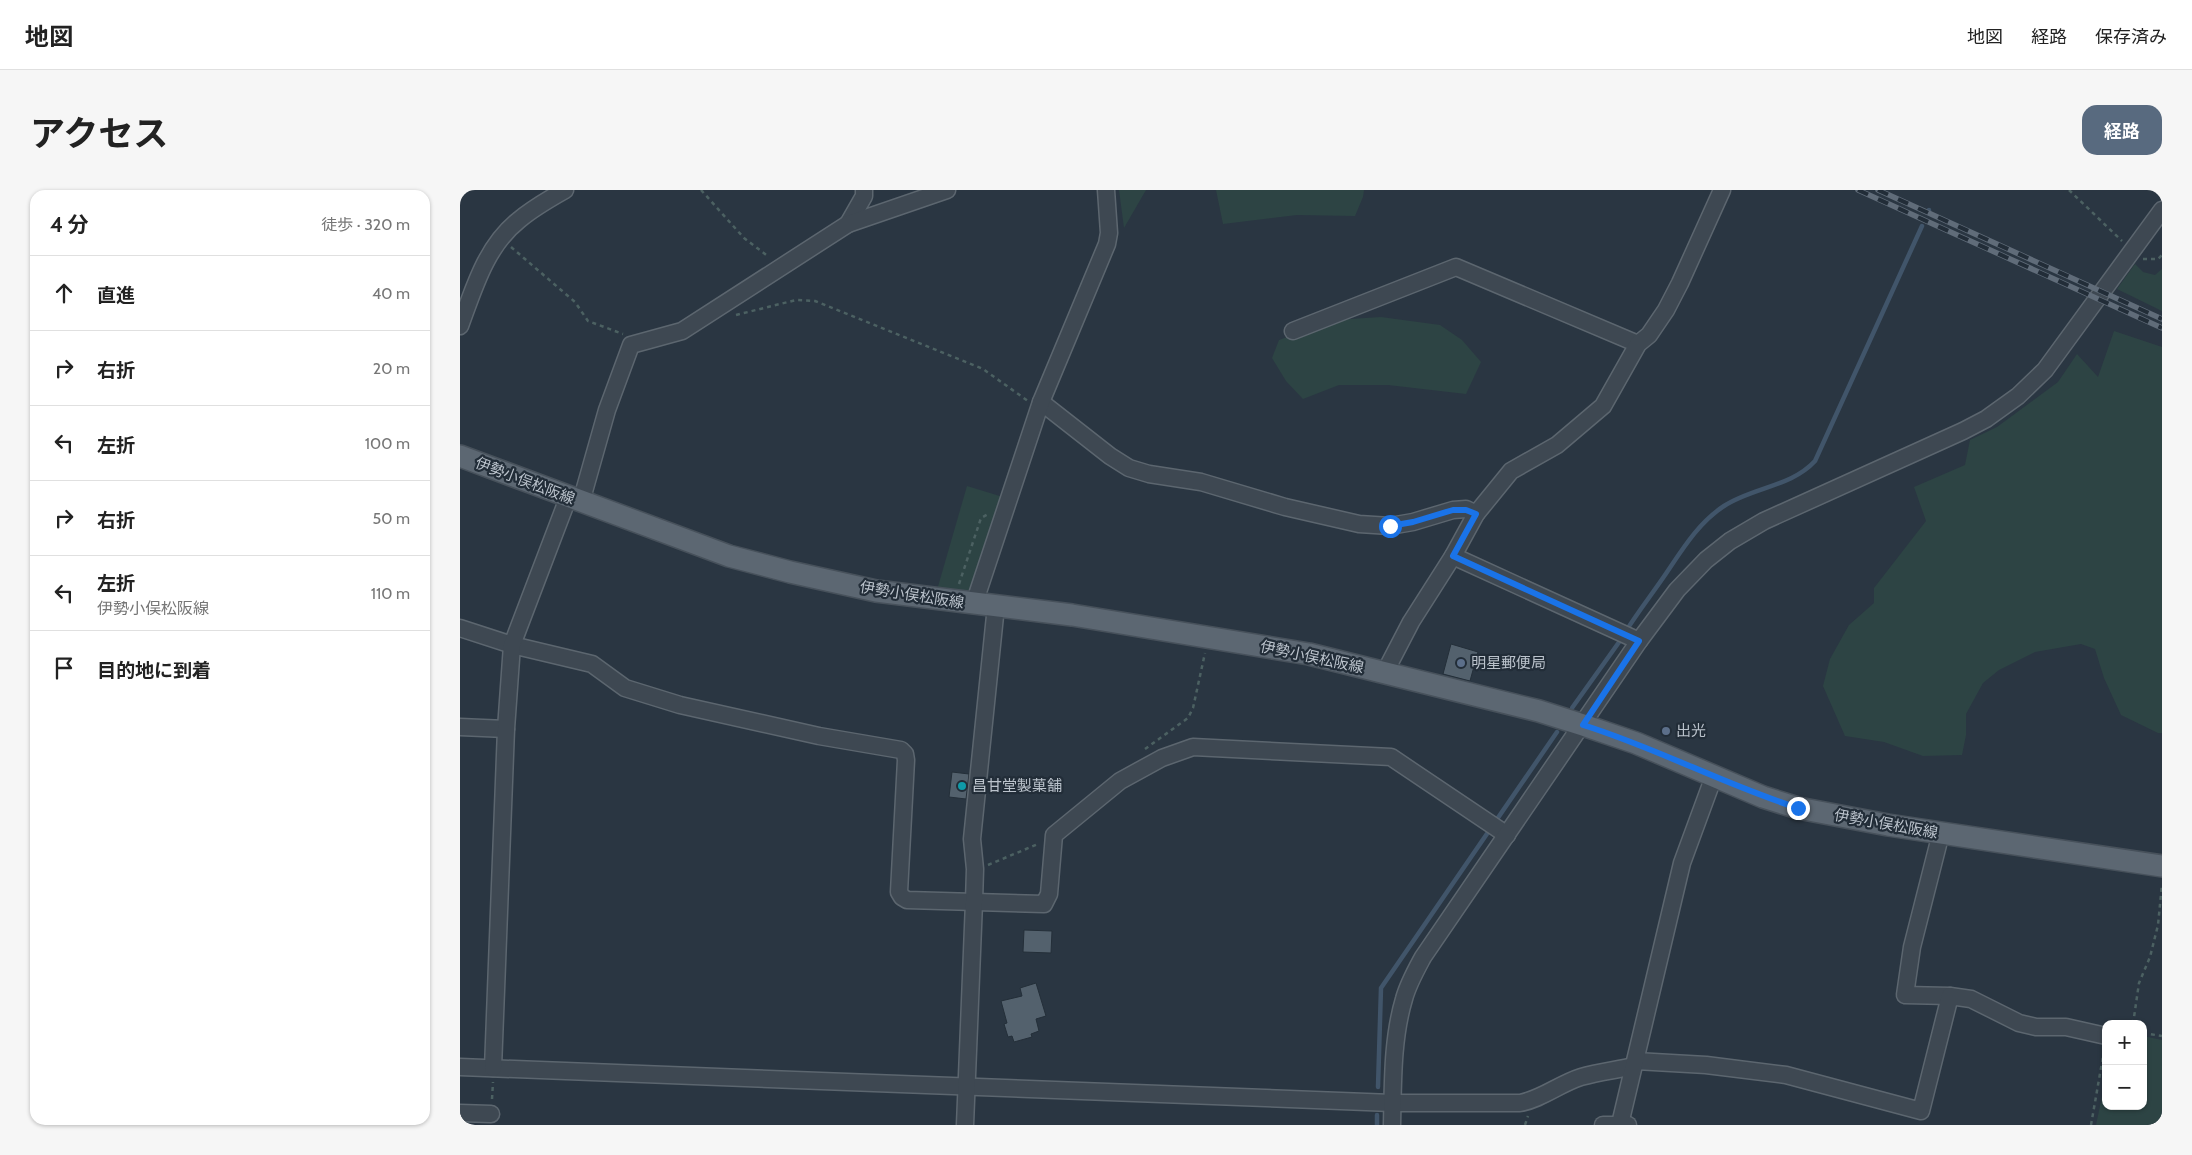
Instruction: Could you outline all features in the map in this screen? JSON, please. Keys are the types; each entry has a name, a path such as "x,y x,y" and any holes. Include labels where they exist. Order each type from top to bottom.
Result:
{"main road":[{"name":"伊勢小俣松阪線","path":"460,456 729,556 790,572 876,591 1072,615 1309,654 1539,711 1636,743 1763,797 1798,808 1888,825 2162,866"}],"street":[{"path":"460,326 480,274 502,236 519,220 565,190"},
{"path":"848,224 864,196 864,190"},
{"path":"493,1068 506,729 512,646 537,580 575,500 631,345 682,331 848,224 947,190"},
{"path":"964,603 1002,516 1040,404 1107,244 1109,233 1106,190"},
{"path":"1384,674 1411,622 1453,556 1476,514 1511,470 1557,445 1603,406 1638,344 1649,336 1666,310 1722,190"},
{"path":"1392,1125 1399,1016 1413,977 1423,957 1504,833 1583,725 1629,637 1706,560 1730,541 1764,521 1963,431 1986,419 2018,396 2045,370 2162,210"},
{"path":"1293,331 1456,267 1638,344"},
{"path":"1040,404 1110,456 1129,468 1149,474 1202,482 1285,507 1359,524 1390,526 1453,510 1466,510 1476,514"},
{"path":"1453,556 1629,637"},
{"path":"965,1125 975,869 972,856 973,820 996,606"},
{"path":"460,628 512,646 592,664 625,688 680,705 819,736 901,750 905,754 906,760 899,892 902,897 908,900 1044,904 1049,894 1054,835 1120,781 1162,758 1193,747 1391,757 1504,833"},
{"path":"460,727 506,729"},
{"path":"1603,1125 1624,1125 1635,1063 1682,864 1714,776"},
{"path":"1941,833 1912,947 1905,995 1950,996 1971,999 2019,1022 2036,1027 2066,1027 2102,1035"},
{"path":"460,1067 1392,1103 1520,1103 1533,1100 1550,1089 1581,1077 1635,1063 1706,1065 1786,1075 1921,1111 1950,996"},
{"path":"460,1113 491,1114"}],"path":[{"path":"701,190 744,238 782,268"},
{"path":"2069,190 2132,251"},
{"path":"502,236 511,247 575,302 588,321 624,334 631,345"},
{"path":"736,315 796,300 815,301 983,369 1021,397 1040,404"},
{"path":"964,603 980,518 990,514 1002,516"},
{"path":"1138,756 1188,718 1193,708 1208,637"},
{"path":"975,869 1034,846 1054,835"},
{"path":"2134,1020 2139,983 2150,957 2158,925 2162,880"},
{"path":"2147,1034 2162,1036"},
{"path":"2090,1125 2102,1063"},
{"path":"491,1114 493,1068"}],"green space":[{"path":"1119,190 1146,190 1124,228"},
{"path":"1216,190 1364,190 1355,216 1297,215 1223,224"},
{"path":"2135,264 2143,272 2155,275 2162,269 2162,311 2117,289"},
{"path":"1381,317 1440,325 1462,340 1481,362 1466,394 1388,385 1339,385 1303,399 1286,381 1272,358 1279,340 1334,320"},
{"path":"2114,331 2162,347 2162,733 2158,733 2121,715 2104,678 2095,649 2081,644 2035,652 1999,670 1983,683 1966,714 1966,735 1962,755 1923,756 1884,742 1845,736 1823,686 1830,659 1849,625 1874,603 1874,588 1926,521 1914,487 1965,465 1970,440 1997,427 2058,382 2077,354 2098,377"},
{"path":"967,486 1003,497 970,595 937,590"},
{"path":"2147,1037 2162,1040 2162,1125 2096,1125 2102,1096 2102,1110 2147,1110"}],"building":[{"name":"明星郵便局","path":"1451,644 1478,652 1470,681 1443,674"},
{"name":"昌甘堂製菓舗","path":"952,772 969,774 966,799 949,797"},
{"path":"1024,930 1052,931 1051,953 1023,952"},
{"path":"1036,983 1046,1016 1036,1019 1039,1031 1031,1034 1032,1037 1014,1042 1012,1036 1008,1037 1004,1024 1007,1023 1001,1001 1022,996 1020,988"}],"waterway":[{"path":"1626,631 1684,547 1706,520 1735,500 1783,482 1805,470 1815,461 1922,226"},
{"path":"1572,708 1622,638"},
{"path":"1378,1087 1381,988 1557,732"},
{"path":"1377,1115 1377,1125"}],"railway":[{"path":"1858,190 2162,328"},
{"path":"1878,190 2162,319"}],"place":[{"name":"明星郵便局","path":"1461,663"},
{"name":"出光","path":"1666,731"},
{"name":"昌甘堂製菓舗","path":"962,786"}],"route":[{"path":"1390,526 1413,522 1453,510 1466,510 1476,514 1453,556 1639,641 1583,725 1636,743 1763,797 1798,808"}]}
